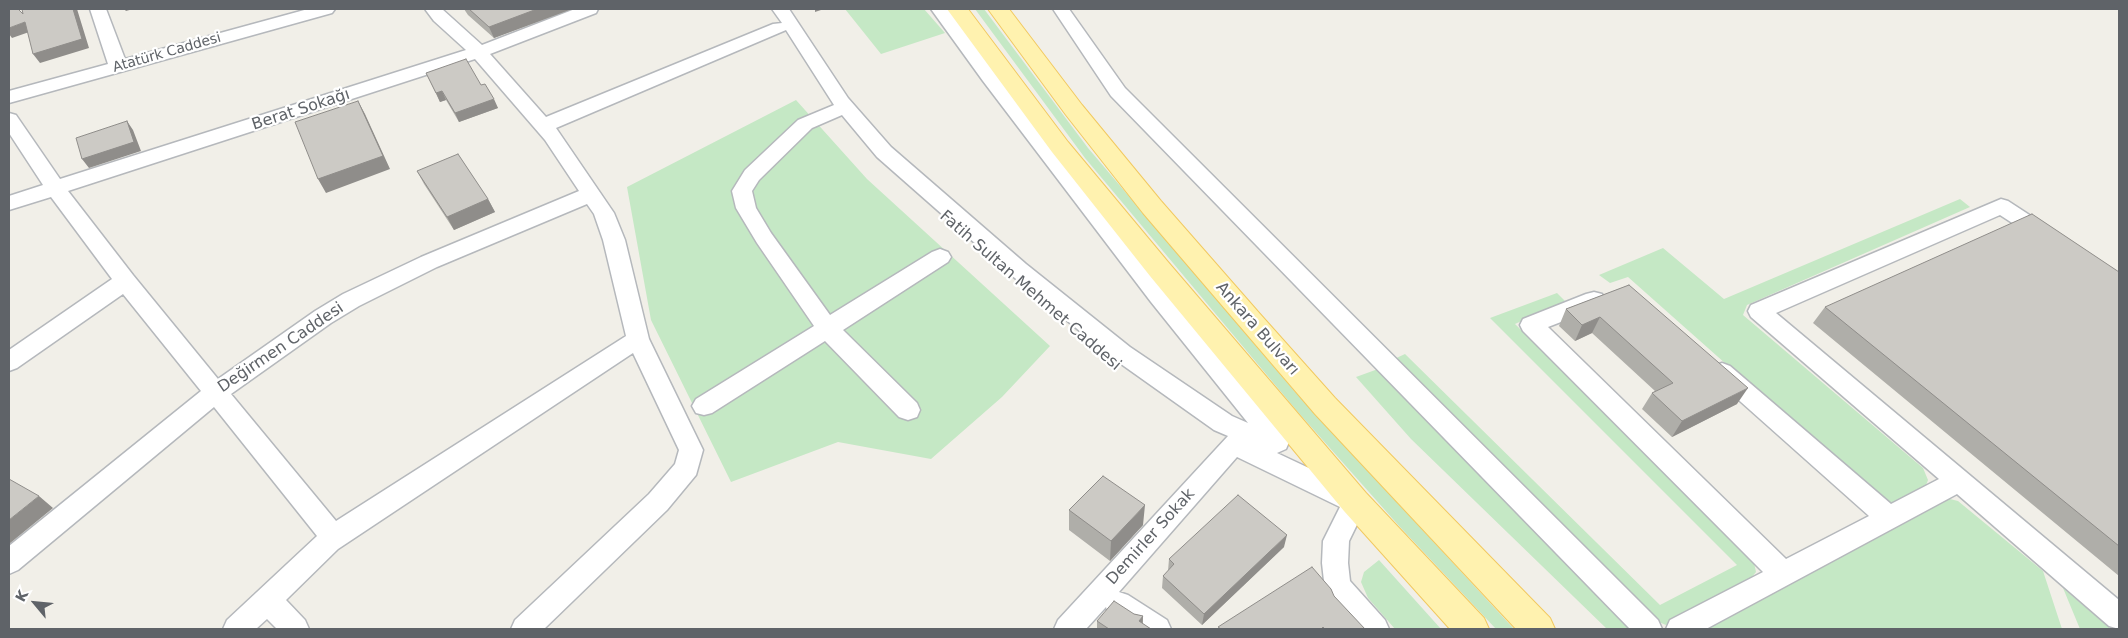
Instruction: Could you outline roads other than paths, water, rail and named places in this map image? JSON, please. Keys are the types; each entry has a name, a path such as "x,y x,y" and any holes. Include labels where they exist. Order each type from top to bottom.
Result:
{"main road":[{"path":"957,9 1060,147 1184,299 1356,502 1472,629"},
{"name":"Ankara Bulvarı","path":"998,9 1068,103 1146,200 1250,321 1332,412 1538,629"}],"street":[{"path":"98,9 116,60"},
{"name":"Atatürk Caddesi","path":"9,97 116,60 277,9"},
{"name":"Atatürk Caddesi","path":"9,82 116,60 326,9"},
{"path":"433,9 479,52 543,126 604,213 614,240 626,296 638,339 691,450 687,468 658,502 525,629"},
{"name":"Berat Sokağı","path":"9,203 479,52 590,9"},
{"name":"Fatih Sultan Mehmet Caddesi","path":"765,9 780,18 837,110 869,150 1043,306 1137,382 1171,405 1234,444 1356,502"},
{"path":"543,126 780,18 841,102 884,152 1018,269 1122,353 1223,423 1272,445 1277,442 1159,296 958,36 940,9"},
{"path":"1061,9 1118,92 1648,629"},
{"path":"837,110 805,124 793,133 752,175 742,191 746,208 764,238 828,329 908,410"},
{"path":"9,119 71,211 125,281 334,538"},
{"name":"Değirmen Caddesi","path":"9,562 215,393 298,332 350,300 429,262 591,194"},
{"path":"2064,248 2001,206 1759,311 2119,618"},
{"path":"704,406 940,257"},
{"path":"9,362 125,281"},
{"path":"1618,291 1532,325 1783,574"},
{"path":"237,629 334,538 378,506 638,339"},
{"path":"1708,360 1889,518"},
{"name":"Demirler Sokak","path":"1068,629 1158,532 1234,444"},
{"path":"1680,629 1959,481"},
{"path":"1356,502 1336,541 1334,563 1337,581 1343,594 1375,629"},
{"path":"1101,593 1157,629"},
{"path":"267,600 294,629"}]}
